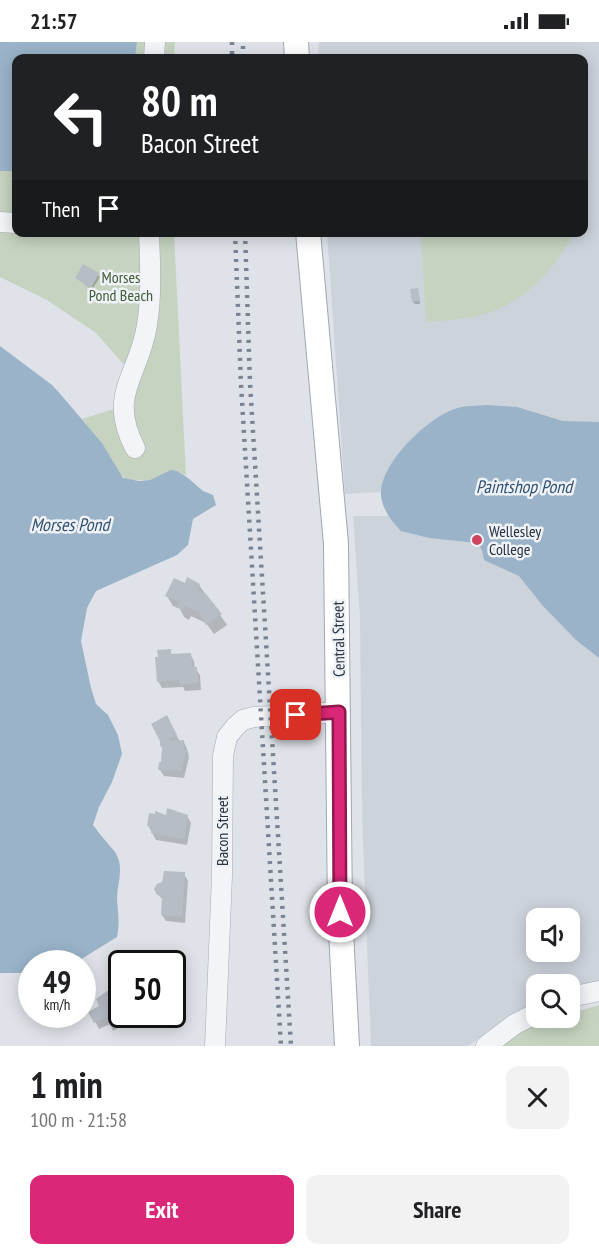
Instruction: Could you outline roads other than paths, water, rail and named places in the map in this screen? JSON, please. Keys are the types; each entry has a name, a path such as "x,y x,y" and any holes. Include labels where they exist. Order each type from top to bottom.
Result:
{"main road":[{"name":"Central Street","path":"308,237 336,544 340,912 347,1046"}],"street":[{"path":"135,448 125,426 123,404 124,392 142,350 147,324 151,275 149,237"},
{"name":"Bacon Street","path":"215,1046 222,876 222,774 227,737 243,720 254,717 339,712"},
{"path":"580,995 599,991"},
{"path":"486,1046 526,1018"}],"water":[{"path":"0,42 137,42 136,54 12,54 12,171 0,171"},
{"name":"Morses Pond","path":"0,346 52,385 102,443 123,478 139,481 150,480 171,470 177,471 203,491 213,495 216,505 193,519 188,545 177,555 96,591 87,608 81,641 91,688 96,704 108,715 118,735 122,754 93,825 115,852 120,864 117,937 96,950 18,950 18,973 0,973"},
{"name":"Paintshop Pond","path":"488,405 517,407 563,421 599,422 599,658 576,640 543,606 519,576 484,560 482,550 477,543 429,538 401,531 384,508 381,491 389,467 419,432 456,408"}],"railway":[{"path":"232,42 232,54"},
{"path":"243,42 243,54"},
{"path":"235,237 241,384 281,1046"},
{"path":"245,237 250,383 291,1046"}],"place":[{"name":"Wellesley College","path":"477,540"}],"park label":[{"name":"Morses Pond Beach","path":"121,286"}]}
